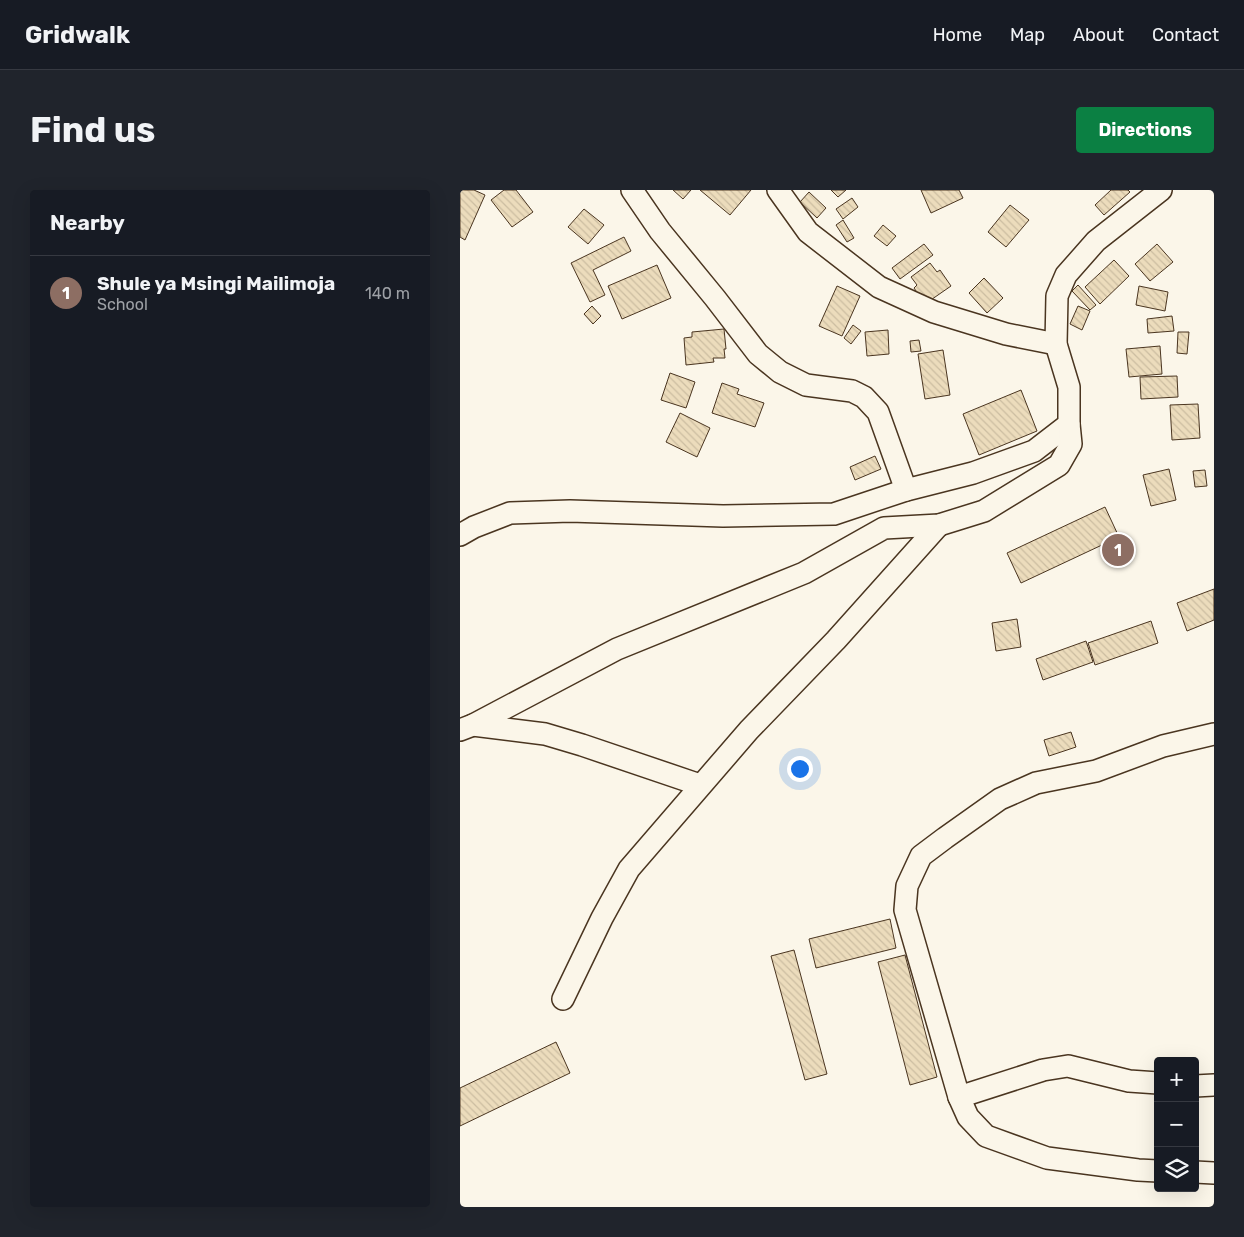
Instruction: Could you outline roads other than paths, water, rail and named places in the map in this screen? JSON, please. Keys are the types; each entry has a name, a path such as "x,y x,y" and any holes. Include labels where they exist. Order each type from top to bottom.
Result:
{"street":[{"path":"632,190 660,231 758,354 780,372 806,385 852,391 864,396 878,412 906,490"},
{"path":"778,190 808,232 879,287 934,312 1006,334 1056,344"},
{"path":"466,727 617,649 804,573 884,528 939,525 984,511 1058,464 1071,444 1069,424 1070,387 1056,344 1057,296 1066,275 1096,241 1161,190"},
{"path":"460,536 474,527 510,513 570,511 723,516 834,514 906,490 973,473 1034,451 1069,424"},
{"path":"563,999 602,918 629,869 748,730 836,640 939,525"},
{"path":"466,727 545,734 700,785"},
{"path":"1154,1171 1047,1158 986,1136 968,1117 958,1097 905,910 907,886 922,856 944,838 1000,799 1036,783 1096,770 1163,746 1214,734"},
{"path":"958,1097 1042,1070 1068,1066 1129,1080 1154,1083"},
{"path":"1199,1086 1214,1085"},
{"path":"1199,1172 1214,1173"}],"place":[{"name":"Shule ya Msingi Mailimoja","path":"1118,550"}]}
